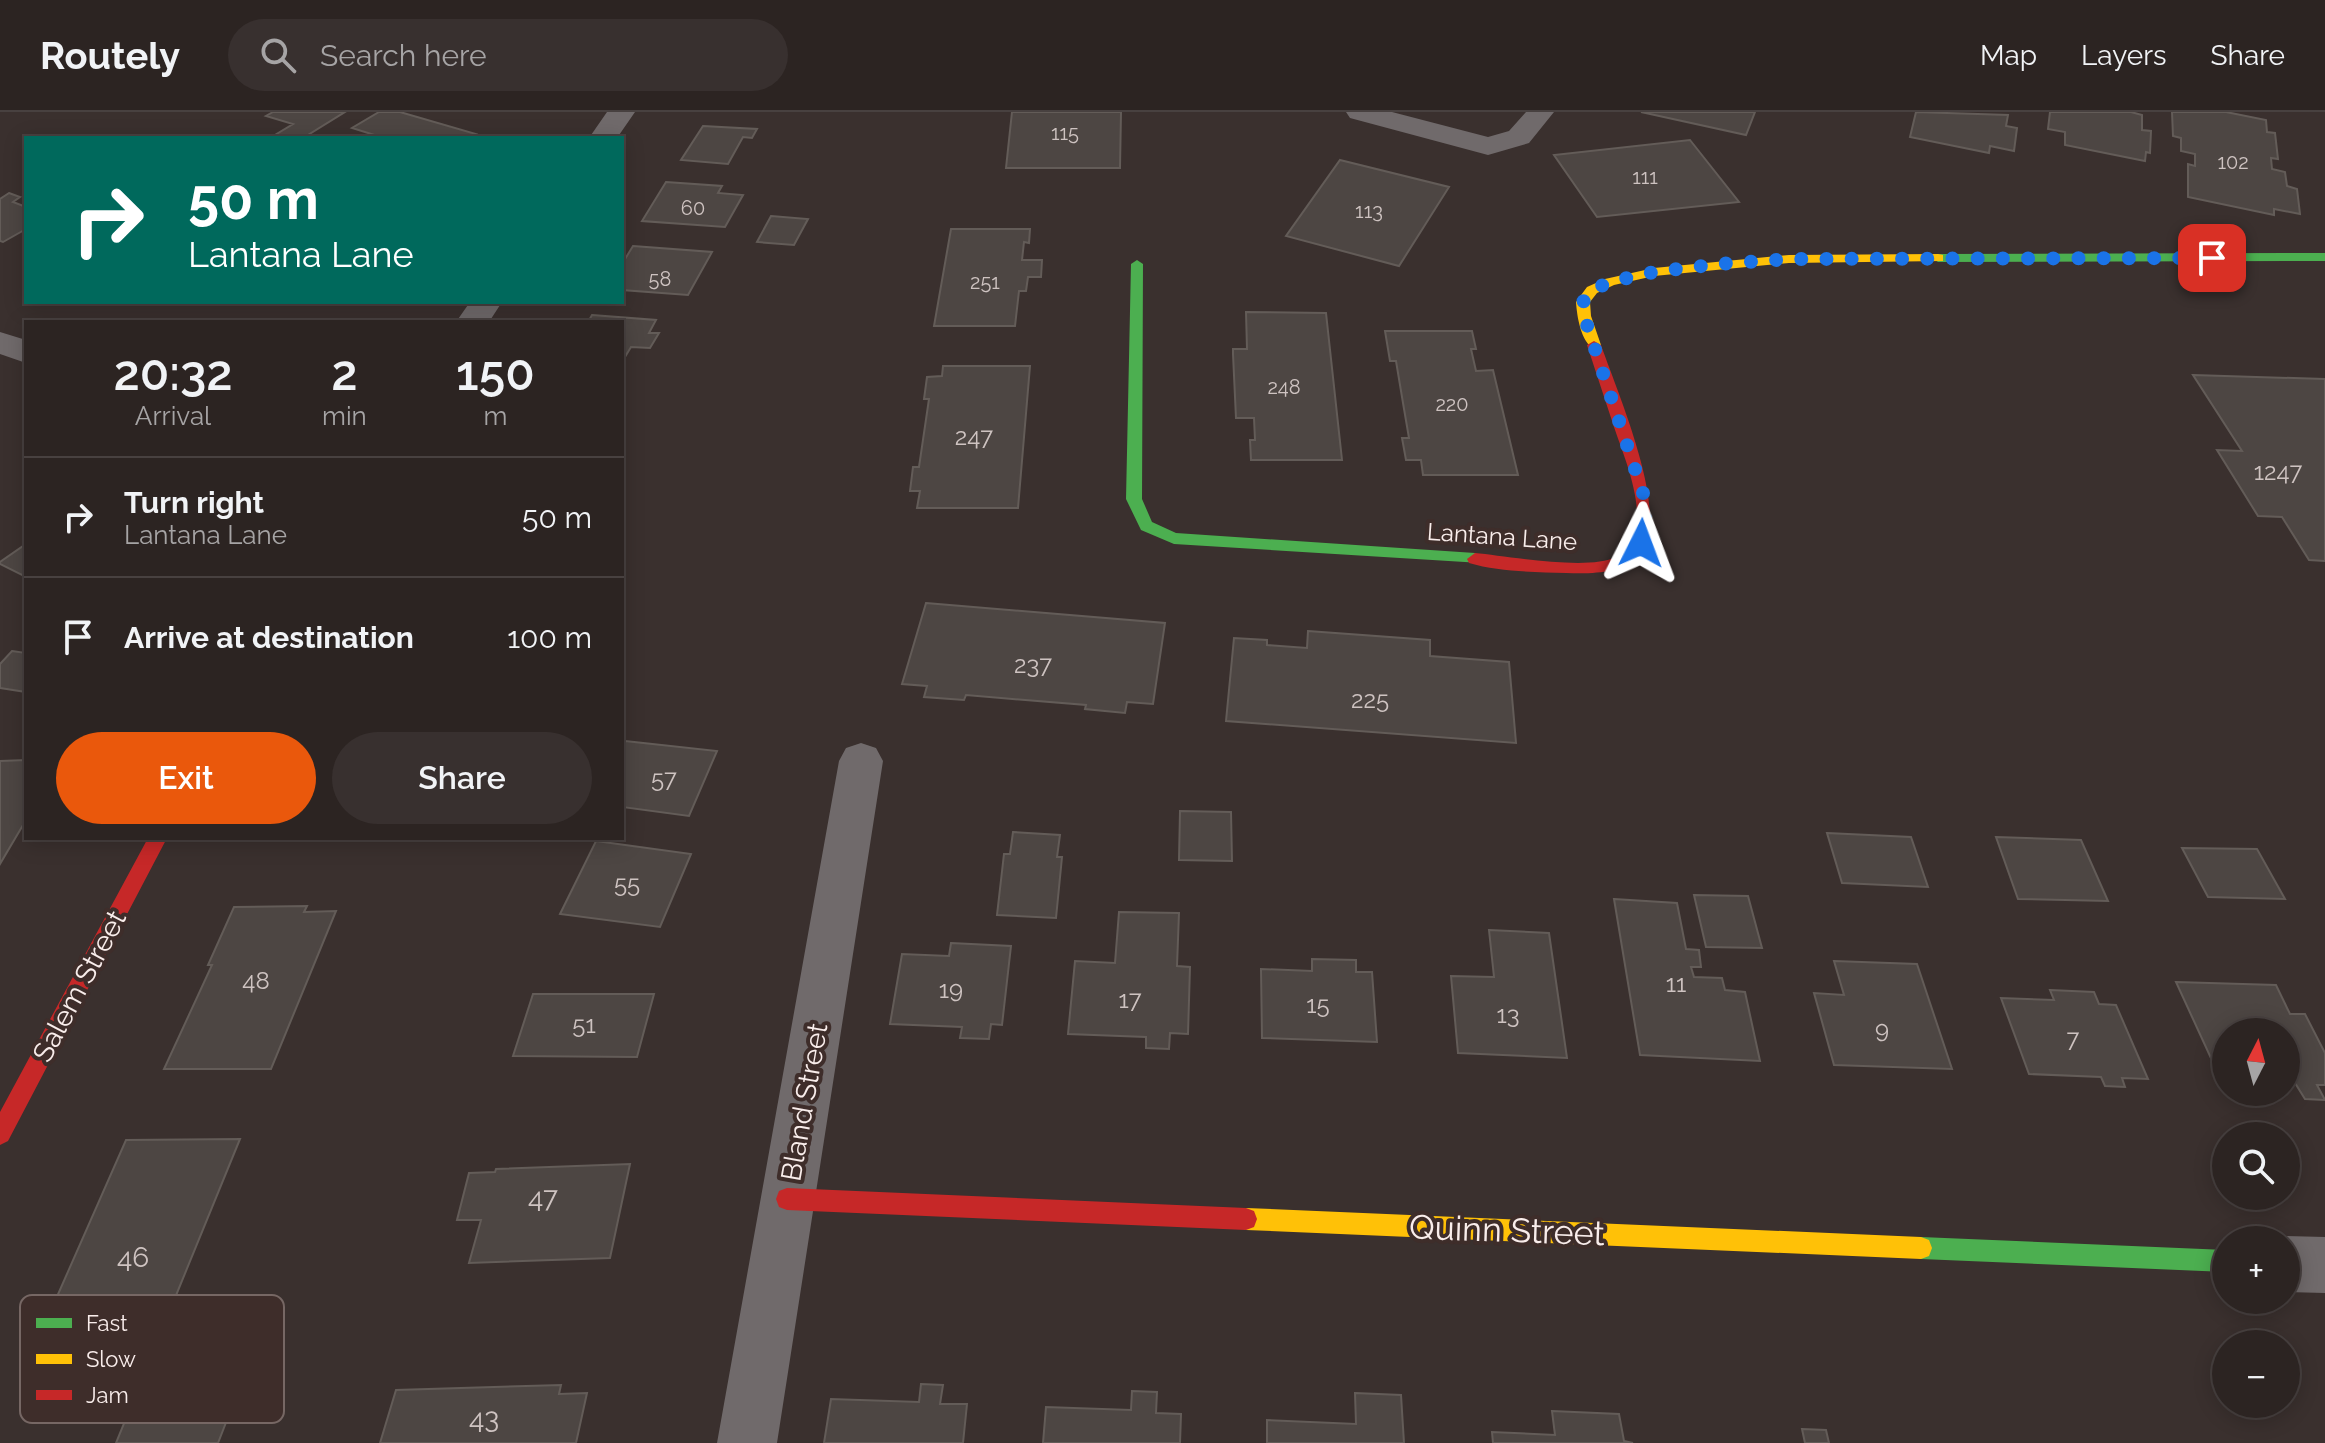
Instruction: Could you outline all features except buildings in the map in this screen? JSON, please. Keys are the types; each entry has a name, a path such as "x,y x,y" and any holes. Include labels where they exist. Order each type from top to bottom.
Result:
{"street":[{"path":"604,136 621,112"},
{"path":"1360,112 1488,146 1509,144 1523,136 1540,112"},
{"name":"Lantana Lane","path":"1137,264 1134,499 1142,524 1154,532 1174,538 1588,567 1610,566 1628,559 1641,543 1645,520 1643,493 1584,316 1583,302 1592,290 1610,282 1654,272 1789,259 2325,257"},
{"path":"0,342 24,351"},
{"name":"Bland Street","path":"747,1443 861,761"},
{"name":"Salem Street","path":"0,1134 157,840"},
{"name":"Quinn Street","path":"787,1199 2212,1260"},
{"path":"2300,1264 2325,1265"}],"traffic: fast":[{"path":"1938,258 2325,257"},
{"path":"1137,264 1134,499 1146,526 1174,538 1475,559"},
{"path":"1921,1248 2212,1260"}],"traffic: slow":[{"path":"1594,345 1584,316 1583,302 1592,290 1610,282 1654,272 1789,259 1938,258"},
{"path":"1246,1219 1921,1248"}],"traffic: jam":[{"path":"1475,559 1590,567 1621,561 1635,551 1645,518 1643,498 1594,345"},
{"path":"0,1134 157,840"},
{"path":"787,1199 1246,1219"}],"route":[{"path":"1641,543 1645,520 1643,493 1584,316 1583,302 1592,290 1610,282 1654,272 1789,259 2212,258"}]}
